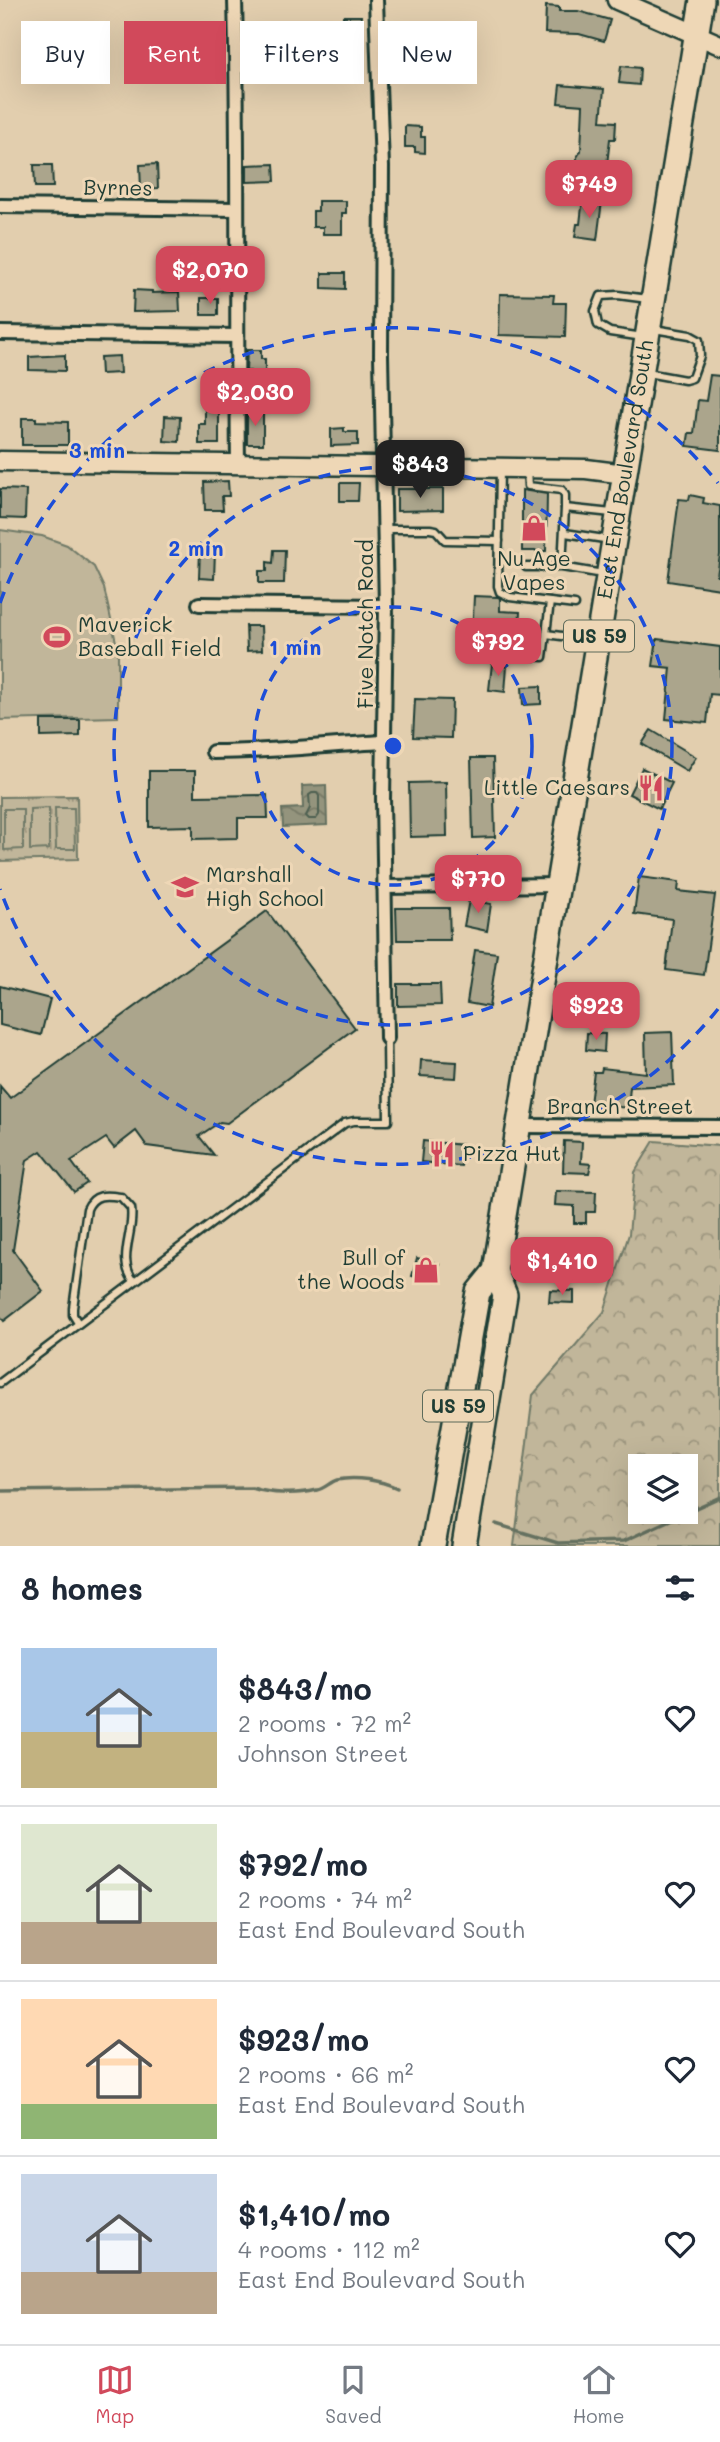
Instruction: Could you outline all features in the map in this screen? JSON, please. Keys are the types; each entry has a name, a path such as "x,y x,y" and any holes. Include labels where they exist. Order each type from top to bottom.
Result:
{"highway":[{"name":"East End Boulevard South","path":"433,1546 478,1292 495,1271 702,0"},
{"name":"East End Boulevard South","path":"464,1546 505,1294 495,1271"}],"street":[{"path":"235,0 238,95 238,464"},
{"name":"Five Notch Road","path":"376,0 382,167 381,355 386,606 384,887 387,1038"},
{"path":"617,0 720,45"},
{"name":"Byrnes","path":"0,206 236,209"},
{"path":"0,333 236,336"},
{"path":"0,461 586,469 625,474"},
{"path":"198,604 386,606"},
{"path":"213,752 254,752 310,746 384,743"},
{"path":"384,887 559,885"},
{"name":"Branch Street","path":"519,1126 720,1127"}],"lane":[{"path":"641,372 685,380 692,378 700,356 699,340 690,335 610,332 598,325 595,311 601,296 618,295 653,300"},
{"path":"500,468 500,592 510,597 575,605"},
{"path":"527,469 528,486 559,488 565,493 562,567"},
{"path":"565,508 618,513"},
{"path":"384,529 430,529 436,530 445,540 499,541"},
{"path":"565,533 614,540"},
{"path":"526,567 562,567 608,575"},
{"path":"498,653 543,657 550,602"},
{"path":"546,634 598,641"},
{"path":"0,1382 345,1123 388,1121 387,1038"},
{"path":"78,1323 73,1315 73,1308 87,1209 91,1201 100,1195 121,1197 131,1208 125,1263 134,1281"}],"green space":[{"name":"Maverick Baseball Field","path":"0,530 42,536 67,545 94,567 104,588 118,651 118,717 0,720"},
{"path":"77,796 78,859 0,861 0,797"},
{"path":"49,808 49,849 30,850 30,809"},
{"path":"55,808 74,808 75,849 56,849"},
{"path":"4,809 23,809 23,849 4,850"},
{"path":"654,1141 720,1146 720,1546 514,1546 533,1395 604,1312 629,1234 635,1172"}],"water":[{"path":"326,785 327,825 283,827 282,809 303,808 302,786"}],"building":[{"path":"546,6 559,7 559,11 578,11 610,20 604,41 579,34 545,33"},
{"path":"343,16 361,16 361,21 343,21"},
{"path":"621,66 640,68 639,85 619,83"},
{"path":"560,85 604,89 601,121 616,122 615,139 610,139 605,181 581,179 582,171 576,171 577,157 581,151 583,105 558,103"},
{"path":"405,126 421,127 421,137 425,137 425,153 415,152 415,147 405,147"},
{"path":"157,164 158,188 141,189 140,165"},
{"path":"274,164 275,181 247,182 247,165"},
{"path":"34,165 52,165 53,187 35,187"},
{"path":"583,198 602,201 597,240 575,237 577,224 580,224"},
{"path":"318,201 346,201 346,213 342,213 342,234 323,234 323,227 313,227 313,211 318,211"},
{"path":"322,273 345,273 345,289 322,288"},
{"path":"134,290 152,293 179,292 180,311 133,312"},
{"path":"500,294 554,295 553,303 566,303 565,337 499,335"},
{"path":"201,298 218,298 218,315 201,315"},
{"path":"247,350 261,350 261,359 265,359 265,376 272,376 272,393 250,392 250,371 246,371"},
{"path":"65,355 65,371 29,370 29,357"},
{"path":"119,356 120,373 101,374 100,357"},
{"path":"710,375 720,376 720,450 687,446 689,433 694,433 698,400 706,401"},
{"path":"205,410 219,410 219,444 199,444 199,424 205,424"},
{"path":"247,413 263,413 263,444 247,444"},
{"path":"165,416 180,417 179,442 164,441"},
{"path":"22,418 68,422 68,445 22,445"},
{"path":"344,428 344,432 358,432 358,445 331,446 331,429"},
{"path":"228,481 229,496 222,496 223,510 205,510 204,482"},
{"path":"340,483 359,483 358,501 340,501"},
{"path":"0,489 26,490 25,519 0,518"},
{"path":"397,489 443,489 443,510 397,511"},
{"path":"522,490 547,494 546,551 522,551"},
{"path":"690,495 704,498 703,503 720,506 717,576 720,576 720,589 668,581 679,499 689,500"},
{"path":"200,550 215,551 214,579 199,578"},
{"path":"274,550 285,550 284,583 259,583 259,571 267,571 267,562 273,563"},
{"path":"474,596 498,597 500,611 520,612 519,629 511,629 510,639 472,638"},
{"path":"246,626 261,626 262,650 247,651"},
{"path":"657,639 720,647 720,695 710,694 707,723 666,719 671,668 653,666"},
{"path":"492,664 507,666 505,692 489,690"},
{"path":"541,686 541,704 523,705 522,687"},
{"path":"415,699 452,700 451,738 413,737"},
{"path":"41,720 80,720 80,736 41,737"},
{"path":"651,730 696,757 687,771 642,744"},
{"path":"471,758 493,758 495,837 473,838"},
{"name":"Little Caesars","path":"642,768 672,783 659,809 629,794"},
{"path":"149,771 195,771 195,796 267,795 268,818 238,818 238,838 193,839 193,826 149,827"},
{"path":"446,782 447,836 410,837 409,783"},
{"path":"639,877 679,882 678,891 715,895 704,975 666,970 672,919 634,914"},
{"path":"469,900 491,904 487,931 464,926"},
{"path":"396,908 449,908 450,940 397,940"},
{"path":"267,911 355,1028 227,1123 220,1122 199,1136 214,1155 147,1146 136,1131 114,1148 106,1138 71,1161 87,1183 74,1192 41,1151 27,1160 13,1250 43,1291 4,1321 0,1316 0,1086 10,1098"},
{"path":"475,950 497,953 489,1007 467,1003"},
{"path":"398,984 440,984 441,1005 398,1006"},
{"path":"0,986 50,999 41,1035 0,1025"},
{"path":"672,1032 674,1085 630,1087 628,1108 590,1104 594,1072 601,1072 602,1068 646,1073 645,1033"},
{"path":"587,1033 605,1034 604,1052 586,1050"},
{"path":"421,1060 457,1062 456,1078 420,1076"},
{"name":"Pizza Hut","path":"423,1141 463,1145 461,1166 421,1162"},
{"path":"564,1141 582,1142 581,1163 591,1164 589,1173 563,1172"},
{"path":"556,1191 596,1192 595,1212 586,1212 586,1223 574,1223 574,1206 555,1205"},
{"name":"Bull of the Woods","path":"417,1258 439,1264 435,1281 412,1276"},
{"path":"550,1290 574,1291 574,1303 549,1302"}],"waterway":[{"path":"0,1491 252,1488 267,1492 292,1493 309,1492 337,1480 352,1478 397,1488"},
{"path":"496,1524 558,1543 624,1541 720,1497"}],"place":[{"name":"Nu Age Vapes","path":"534,528"},
{"name":"Maverick Baseball Field","path":"57,637"},
{"name":"Little Caesars","path":"651,788"},
{"name":"Marshall High School","path":"185,887"},
{"name":"Pizza Hut","path":"442,1154"},
{"name":"Bull of the Woods","path":"426,1270"}]}
